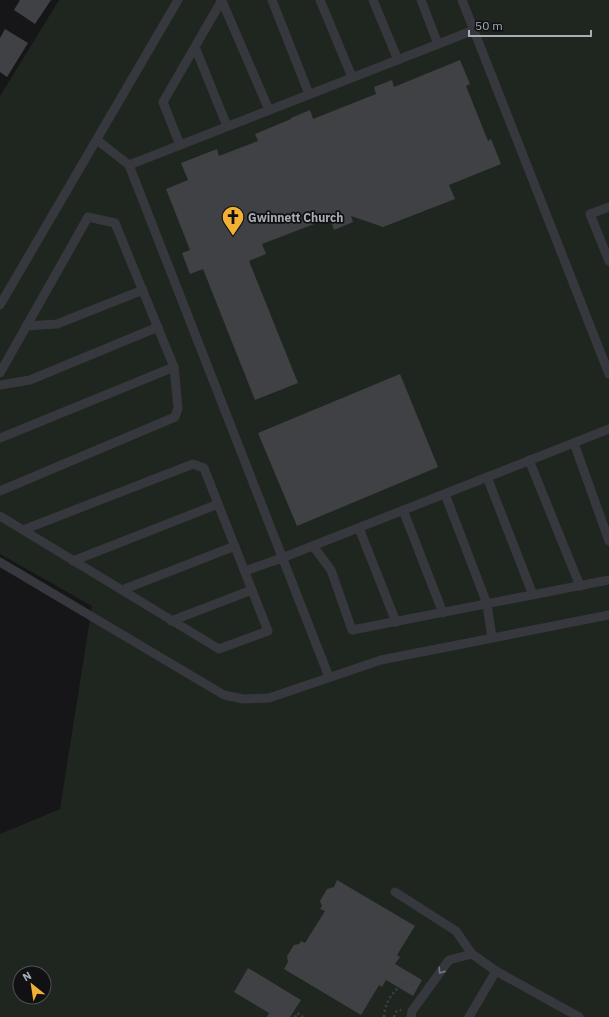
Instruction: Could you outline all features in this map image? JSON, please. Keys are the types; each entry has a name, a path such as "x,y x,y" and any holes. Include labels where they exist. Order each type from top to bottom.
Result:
{"lane":[{"path":"0,305 178,0"},
{"path":"222,0 269,110"},
{"path":"180,145 163,102 222,0"},
{"path":"272,0 309,94"},
{"path":"320,0 352,77"},
{"path":"373,0 398,60"},
{"path":"421,0 438,44"},
{"path":"462,0 609,374"},
{"path":"129,164 474,30"},
{"path":"195,47 226,126"},
{"path":"97,140 129,164 329,677"},
{"path":"609,207 590,214 609,261"},
{"path":"0,373 88,217 115,222 174,367 178,408 175,417 0,492"},
{"path":"26,326 57,324 143,290"},
{"path":"0,386 30,380 158,328"},
{"path":"0,438 174,367"},
{"path":"245,571 313,546 609,429"},
{"path":"574,443 609,541"},
{"path":"529,460 580,586"},
{"path":"0,516 219,650 268,631 204,468 193,464 23,530"},
{"path":"487,477 532,595"},
{"path":"445,494 487,604 492,638"},
{"path":"73,561 218,504"},
{"path":"403,510 443,613"},
{"path":"359,528 396,622"},
{"path":"122,590 235,546"},
{"path":"313,546 331,570 352,630 609,580"},
{"path":"0,562 224,695 243,698 269,698 381,660 609,615"},
{"path":"171,620 252,590"},
{"path":"395,892 456,930 472,954 496,971 579,1017"},
{"path":"411,1017 412,1012 449,960 472,954"},
{"path":"469,1017 496,971"}],"path":[{"path":"384,1017 388,998 405,981 418,987"},
{"path":"295,1017 297,1013 304,1017"}],"shaded area":[{"path":"59,0 609,0 609,1017 0,1017 0,834 60,809 92,606 0,554 0,96"}],"building":[{"path":"20,0 51,0 35,24 14,10"},
{"path":"5,29 28,43 7,77 0,72 0,38"},
{"name":"Gwinnett Church","path":"460,60 470,84 466,86 488,141 491,139 501,164 449,185 455,199 383,227 351,216 353,222 334,230 330,218 262,244 266,254 249,261 298,383 255,400 203,269 190,274 182,253 190,250 166,189 188,180 181,163 217,149 219,156 258,141 255,134 310,110 313,119 376,94 374,87 392,80 394,87"},
{"path":"400,374 438,467 297,526 258,433"},
{"path":"337,880 415,926 397,955 400,957 395,964 422,980 413,996 386,980 382,987 379,985 361,1015 284,969 288,962 287,956 294,945 299,944 301,941 305,943 325,911 320,909 322,906 320,901 327,889 334,887"},
{"path":"248,968 301,1000 290,1017 267,1017 269,1013 234,992"}],"place":[{"name":"Gwinnett Church","path":"233,236"}]}
